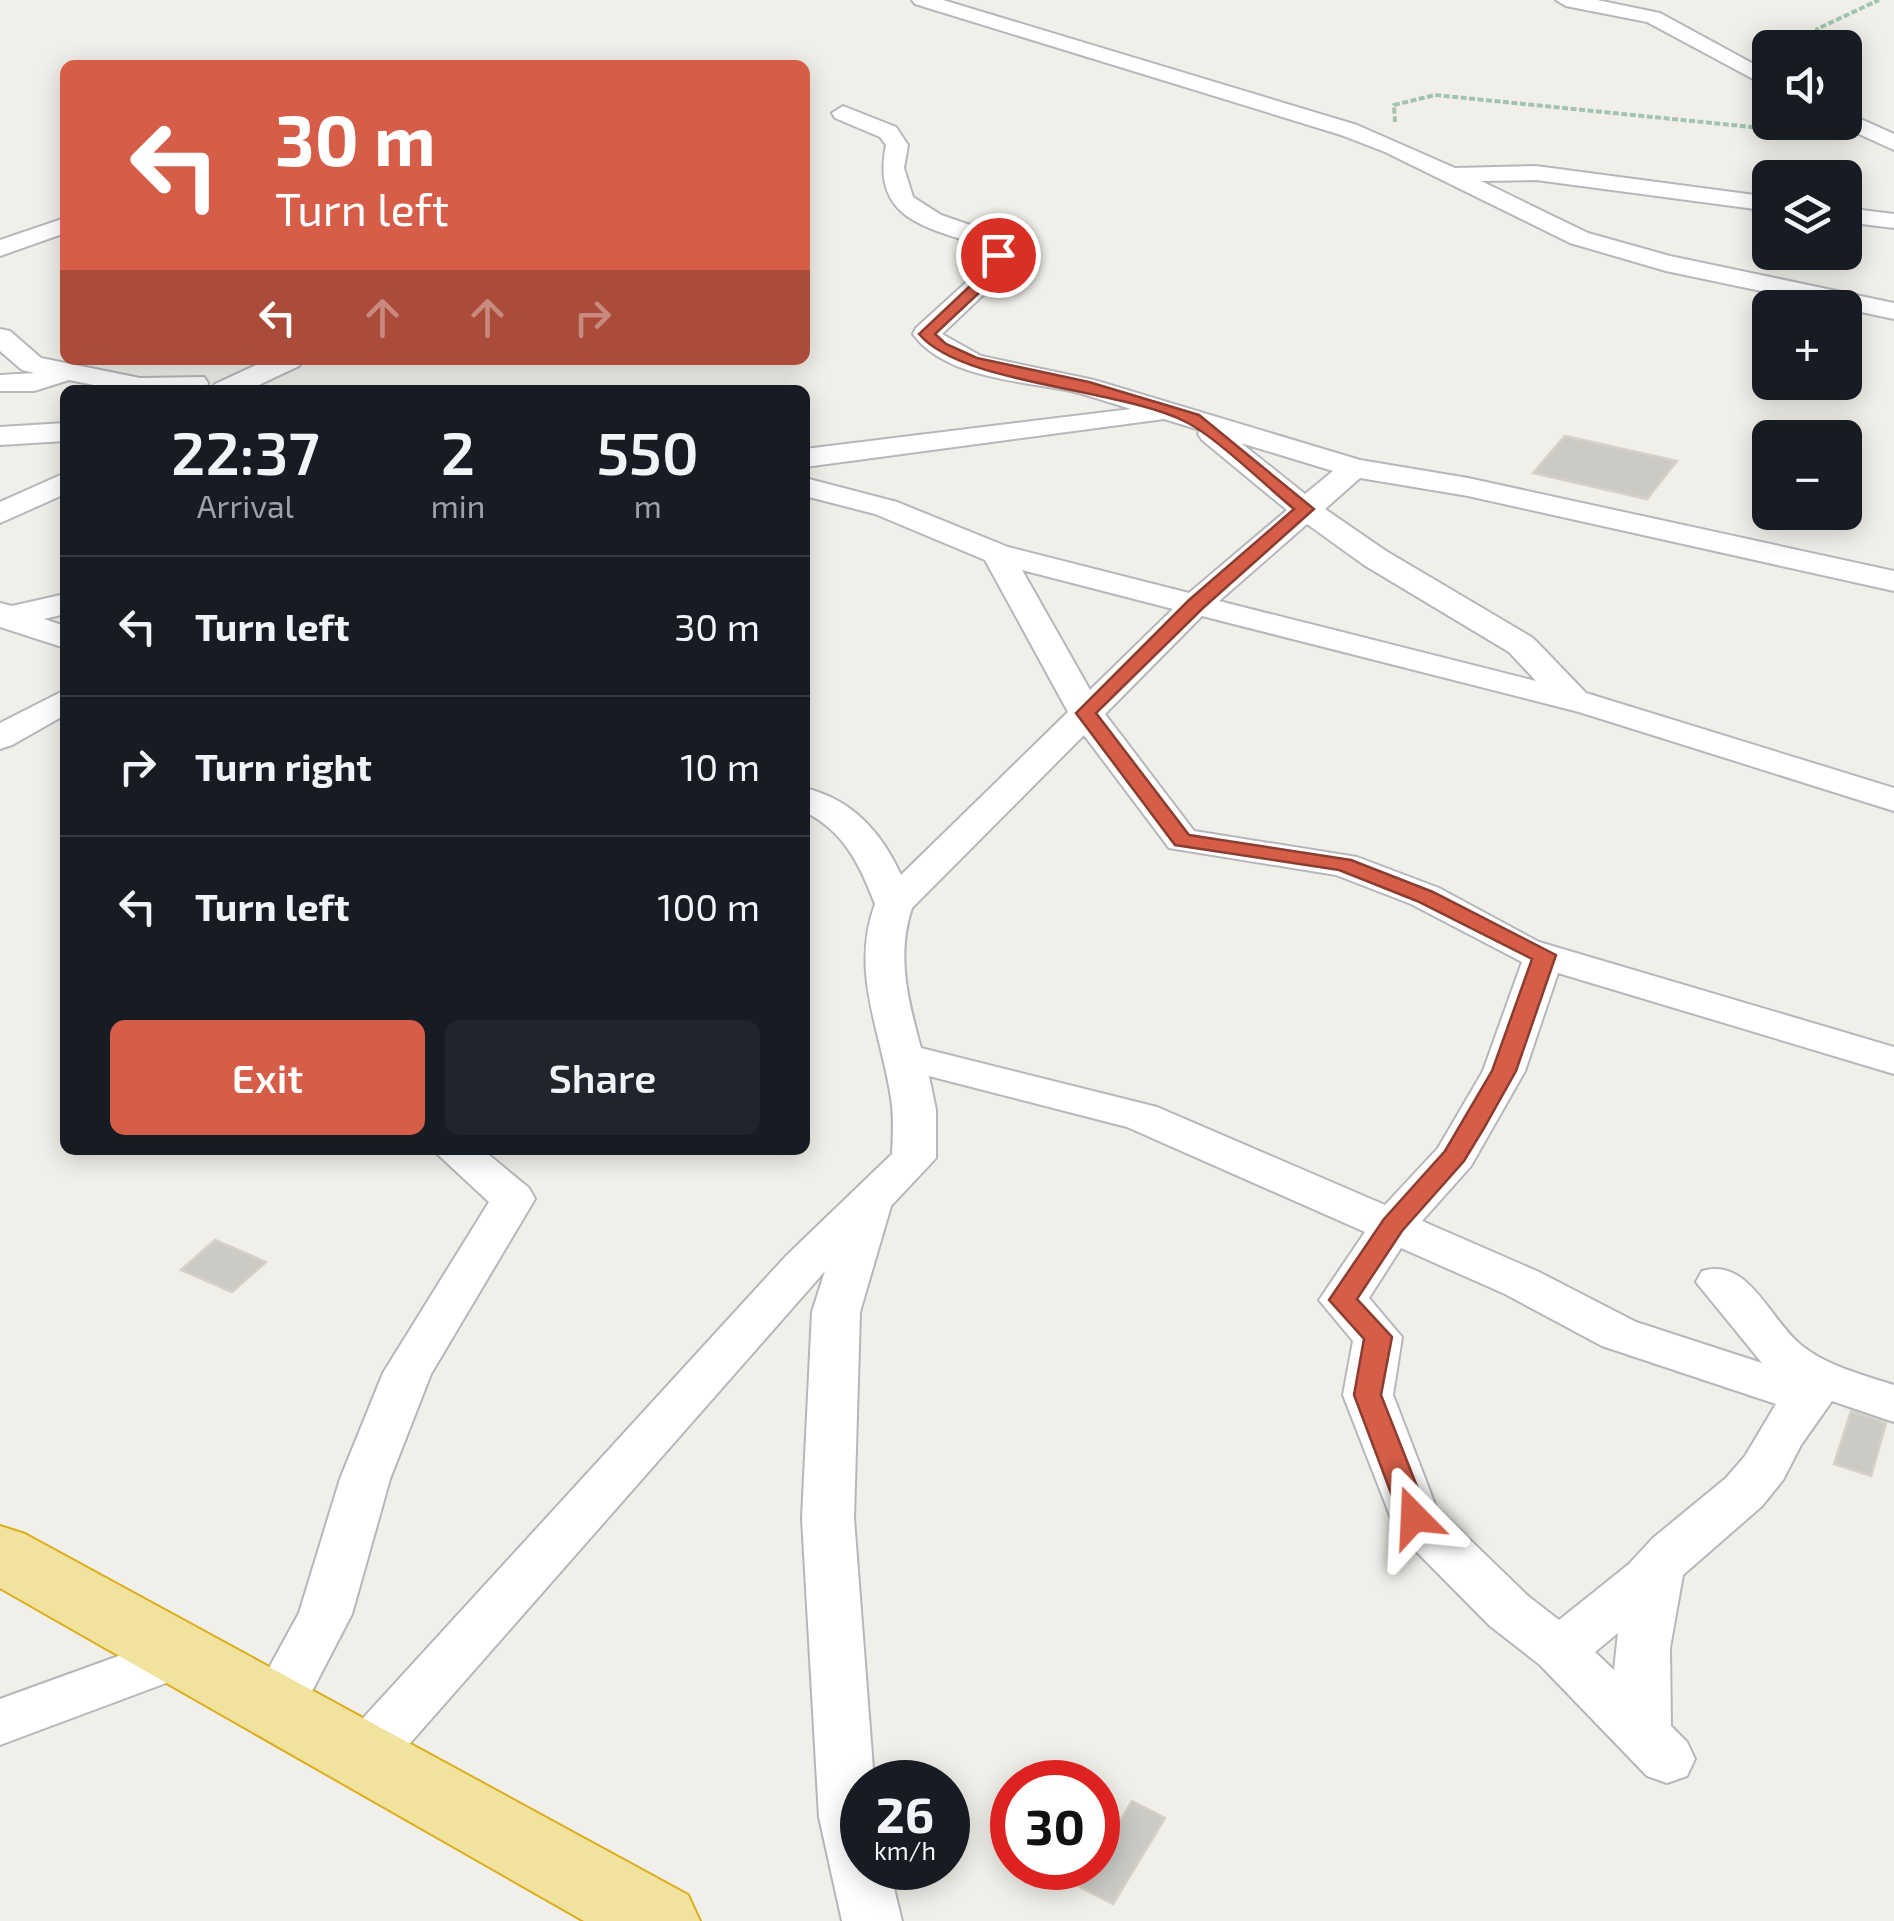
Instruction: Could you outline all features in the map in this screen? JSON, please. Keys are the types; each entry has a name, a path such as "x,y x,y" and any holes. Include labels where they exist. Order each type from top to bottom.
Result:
{"highway":[{"path":"0,1554 659,1921"}],"street":[{"path":"922,0 1349,130 1450,174 1579,238 1666,263 1894,311"},
{"path":"1566,0 1653,17 1752,72"},
{"path":"843,113 888,132 897,145 890,165 901,204 990,240 998,255 994,271 926,334 941,348 973,362 1084,386 1354,468 1468,487 1894,581"},
{"path":"1862,127 1893,142"},
{"path":"1450,174 1536,173 1752,202"},
{"path":"1862,216 1894,221"},
{"path":"0,248 60,227"},
{"path":"0,338 32,364 135,385"},
{"path":"236,385 278,365"},
{"path":"0,383 34,384 66,372"},
{"path":"158,385 193,385"},
{"path":"810,457 1184,416 1375,558 1521,644 1573,700"},
{"path":"0,436 60,432"},
{"path":"363,1757 802,1266 914,1158 914,1101 885,980 882,929 894,904 1196,604 1354,468"},
{"path":"0,514 60,484"},
{"path":"810,487 886,508 997,554 1573,700 1894,800"},
{"path":"997,554 1086,713 1182,840 1344,864 1425,896 1526,950 1894,1060"},
{"path":"4,616 60,605"},
{"path":"4,616 60,636"},
{"path":"0,738 60,703"},
{"path":"810,802 853,827 876,855 894,904"},
{"path":"1544,955 1504,1071 1455,1156 1393,1225 1343,1300 1378,1337 1368,1395 1414,1517 1509,1611 1559,1650 1655,1745 1640,1666 1649,1598 1659,1566"},
{"path":"903,1056 1142,1117 1393,1225 1619,1334 1815,1387 1894,1404"},
{"path":"275,1708 325,1614 365,1478 407,1373 514,1199 461,1155"},
{"path":"871,1202 836,1312 828,1518 848,1816 872,1921"},
{"path":"1719,1282 1784,1358 1815,1387"},
{"path":"1559,1650 1744,1492 1815,1387"},
{"path":"0,1722 182,1655"}],"path":[{"path":"1818,30 1879,0"},
{"path":"1349,130 1395,126 1394,105 1436,95 1893,142"}],"building":[{"path":"1565,436 1677,461 1647,499 1533,473"},
{"path":"215,1240 266,1262 232,1292 181,1270"},
{"path":"1851,1411 1886,1423 1871,1476 1834,1464"},
{"path":"1132,1801 1165,1818 1113,1904 1086,1890 1120,1890 1120,1821"}],"route":[{"path":"998,255 994,271 941,316 926,334 941,348 973,362 1084,386 1193,419 1305,509 1196,604 1086,713 1182,840 1344,864 1425,896 1526,950 1544,955 1504,1071 1455,1156 1393,1225 1343,1300 1378,1337 1368,1395 1414,1517"}]}
